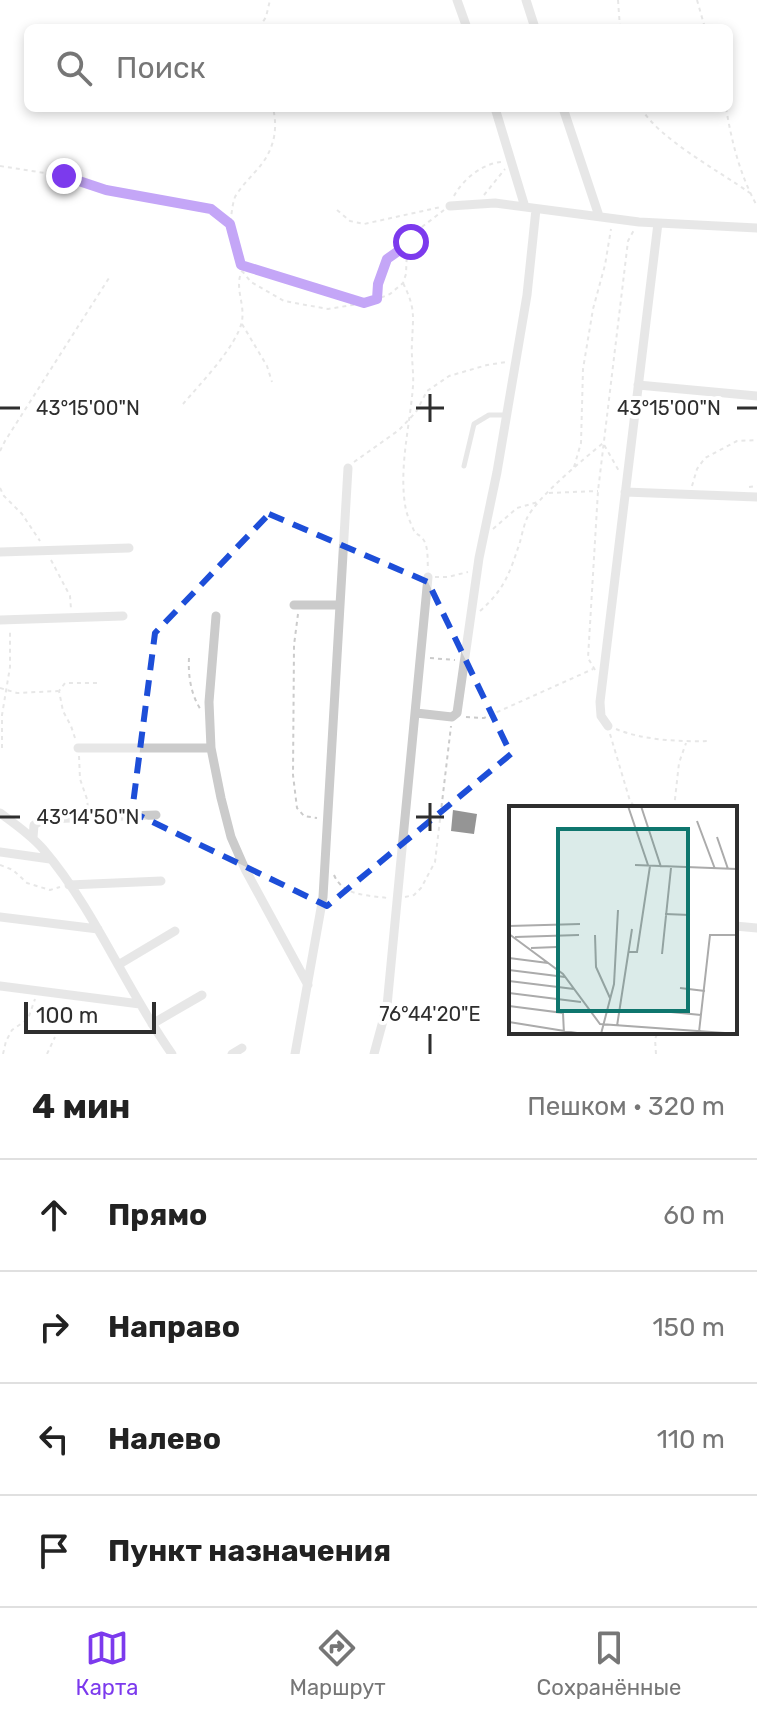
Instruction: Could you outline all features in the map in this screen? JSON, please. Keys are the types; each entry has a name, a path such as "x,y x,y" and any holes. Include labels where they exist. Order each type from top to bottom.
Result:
{"street":[{"path":"457,0 466,24"},
{"path":"526,0 534,24"},
{"path":"416,713 452,717 457,713 477,570 527,295 531,208 511,162 496,112"},
{"path":"564,112 599,216"},
{"path":"450,206 495,203 639,222 757,228"},
{"path":"608,726 601,716 602,690 658,223"},
{"path":"638,385 757,396"},
{"path":"295,1054 323,897 348,468"},
{"path":"626,488 757,497"},
{"path":"0,552 129,548"},
{"path":"374,1054 387,1006 428,577"},
{"path":"296,605 340,605"},
{"path":"5,620 123,616"},
{"path":"216,616 209,702 211,748 231,837 308,985"},
{"path":"78,748 211,748"},
{"path":"0,813 33,838 69,885 172,1054"},
{"path":"33,838 34,825 44,819 156,815"},
{"path":"0,852 50,859"},
{"path":"69,885 161,881"},
{"path":"0,917 98,929"},
{"path":"737,926 757,928"},
{"path":"118,965 175,931"},
{"path":"0,986 140,1004"},
{"path":"152,1024 202,995"}],"lane":[{"path":"464,466 474,424 489,415 507,415"}],"path":[{"path":"262,24 270,0"},
{"path":"618,0 620,24"},
{"path":"697,0 704,24"},
{"path":"274,112 276,126 273,143 265,162 235,199 230,224 242,271 251,282 284,301 328,309 364,303 390,294 403,283 407,249 418,230 450,206 457,190 479,168 496,162 511,162"},
{"path":"643,112 669,138 750,193"},
{"path":"727,112 734,150 757,206"},
{"path":"475,204 511,162"},
{"path":"0,166 64,176 106,190 211,209 230,224"},
{"path":"337,210 350,221 364,224 450,206"},
{"path":"573,468 581,443 583,369 613,218"},
{"path":"602,690 588,658 598,491 628,241 639,222"},
{"path":"377,299 378,284 387,259 411,242"},
{"path":"241,265 364,303"},
{"path":"183,404 232,345 242,324 243,308 238,280 242,271"},
{"path":"0,451 109,278"},
{"path":"403,283 415,314 413,385 404,479 406,511 415,533 421,535 426,544 428,577 448,577 477,570"},
{"path":"242,324 267,366 272,382"},
{"path":"348,468 399,430 416,412 427,391 449,376 487,365 516,361"},
{"path":"690,494 697,469 705,458 737,441 757,440"},
{"path":"470,620 492,601 508,579 528,516 573,468 603,443"},
{"path":"603,443 626,488"},
{"path":"548,493 598,491"},
{"path":"483,538 517,508 541,501"},
{"path":"296,605 293,775 297,808 304,816 328,819"},
{"path":"2,748 2,715 10,667 5,620"},
{"path":"421,657 464,661"},
{"path":"189,658 188,674 196,703 210,724"},
{"path":"457,713 467,718 484,718 594,669"},
{"path":"88,818 87,799 80,779 78,748 63,711 59,691 65,683 100,683"},
{"path":"0,688 17,693 59,691"},
{"path":"608,726 627,734 687,742 709,741"},
{"path":"608,726 630,801 634,806"},
{"path":"674,806 679,763 687,742"},
{"path":"0,865 13,870 27,883 50,890 69,885"},
{"path":"3,1054 12,1030 28,1019 37,990"},
{"path":"656,1054 657,1034"},
{"path":"47,1054 55,1037"}],"highlighted area":[{"path":"269,514 428,582 511,754 327,906 132,812 155,633"}],"building":[{"path":"453,810 477,814 474,834 451,831"}],"route":[{"path":"64,176 106,190 211,209 230,224 241,265 364,303 377,299 378,284 387,259 411,242"}]}
